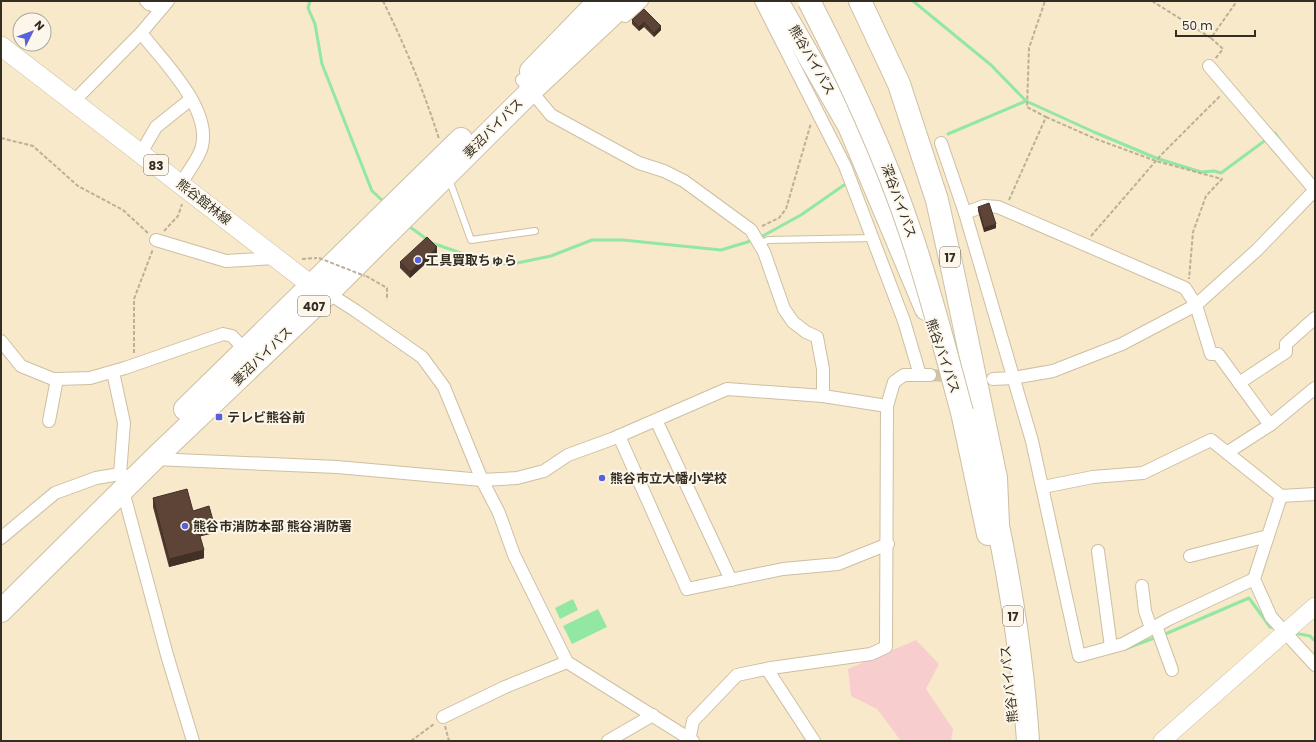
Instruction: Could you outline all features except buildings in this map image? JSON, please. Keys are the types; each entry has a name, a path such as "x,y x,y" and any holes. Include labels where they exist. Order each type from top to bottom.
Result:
{"highway":[{"name":"妻沼バイパス","path":"527,85 579,46 627,1"},
{"name":"熊谷バイパス","path":"777,1 849,126 968,411 998,524 1008,580 1019,710 1014,741"},
{"name":"深谷バイパス","path":"809,1 849,78 884,163 912,236 968,411"},
{"name":"深谷バイパス","path":"824,1 860,73 923,230 944,296 968,411"},
{"name":"17","path":"860,1 899,84 937,200 954,272 996,478 998,524"},
{"name":"妻沼バイパス","path":"1,591 154,459 320,289 527,85 594,5"},
{"name":"妻沼バイパス","path":"1,611 126,482 245,350 320,289"},
{"name":"熊谷バイパス","path":"968,411 1019,710 1028,741"}],"main road":[{"name":"熊谷館林線","path":"1,46 74,100 275,258 320,289"}],"street":[{"path":"146,1 149,4 165,4"},
{"path":"579,46 584,52 642,1"},
{"path":"320,289 422,357 444,387 482,480 499,513 514,555 567,662 690,740 693,721 737,675 767,669 871,654 886,647 885,604 888,544 887,406 894,382 904,375 925,375 845,166 761,1"},
{"path":"74,100 140,33 165,4"},
{"path":"140,33 191,99 203,131 202,147 184,186"},
{"path":"993,379 1013,378 1052,371 1122,344 1196,305 1257,250 1315,190 1210,66"},
{"path":"527,85 551,115 639,163 664,171 684,181 755,238 764,252 784,309 794,322 806,332 817,337 823,369 823,396"},
{"path":"141,153 156,127 191,99"},
{"path":"941,143 965,213 1032,441 1079,656 1123,644 1153,627 1254,579"},
{"path":"965,213 984,206 993,206 1182,286 1188,292 1196,305 1211,354 1218,354 1270,425"},
{"path":"156,240 226,260 275,258"},
{"path":"1239,383 1286,352 1286,344 1315,318"},
{"path":"1,341 21,366 53,379 90,378 113,372 222,334 232,336 245,350"},
{"path":"113,372 124,423 126,482 167,655 193,741"},
{"path":"49,421 57,379"},
{"path":"1228,452 1270,425 1315,388"},
{"path":"154,459 337,467 482,480 517,478 544,471 568,455 619,436 727,389 823,396 887,406"},
{"path":"656,420 731,580"},
{"path":"619,436 687,589 783,569 838,564 888,544"},
{"path":"1043,487 1093,477 1143,473 1211,440 1228,452 1281,496 1315,494"},
{"path":"1,538 56,493 96,478 126,482"},
{"path":"1281,496 1254,579 1270,617 1315,664"},
{"path":"1190,556 1268,536"},
{"path":"1098,551 1111,647"},
{"path":"1142,586 1145,611 1172,670"},
{"path":"1162,741 1282,630 1315,606"},
{"path":"444,717 505,687 567,662"},
{"path":"767,669 814,741"},
{"path":"608,741 652,715"}],"lane":[{"path":"446,165 471,240 535,231"},
{"path":"755,238 768,240 873,238"}],"path":[{"path":"383,1 407,52 432,116 446,165"},
{"path":"1045,1 1029,48 1027,107 1096,139 1156,161 1222,179 1206,196 1193,232 1188,292"},
{"path":"1152,1 1211,38 1223,49 1210,66"},
{"path":"1211,38 1237,1"},
{"path":"1084,245 1156,161 1229,87"},
{"path":"755,238 786,209 816,109"},
{"path":"1004,210 1046,117"},
{"path":"1,138 33,146 78,186 123,210 156,240"},
{"path":"134,365 134,299 156,240 178,216 184,186"},
{"path":"300,259 319,258 365,276 387,288 387,300"},
{"path":"411,741 444,717 449,741"}],"shaded area":[{"path":"573,599 578,610 560,619 555,608"},
{"path":"598,609 607,627 572,644 563,626"},
{"path":"916,640 939,664 926,689 953,729 951,741 901,741 877,709 851,696 848,669"}],"waterway":[{"path":"310,1 308,8 315,24 322,64 372,191 383,201"},
{"path":"913,1 991,65 1026,101 1156,158 1201,172 1214,171 1221,173 1267,139"},
{"path":"948,134 1026,101"},
{"path":"1272,135 1275,133 1282,143"},
{"path":"759,238 801,215 844,185"},
{"path":"410,227 432,243 490,263 500,264 517,263 551,256 592,240 623,240 721,250 754,240"},
{"path":"1163,635 1249,598 1270,627 1275,628"},
{"path":"1294,633 1310,636 1315,641"},
{"path":"1125,649 1157,637"}],"tunnel":[{"path":"930,375 957,377"}],"place":[{"name":"工具買取ちゅら","path":"418,260"},
{"name":"テレビ熊谷前","path":"219,417"},
{"name":"熊谷市立大幡小学校","path":"602,478"},
{"name":"熊谷市消防本部 熊谷消防署","path":"185,526"}]}
